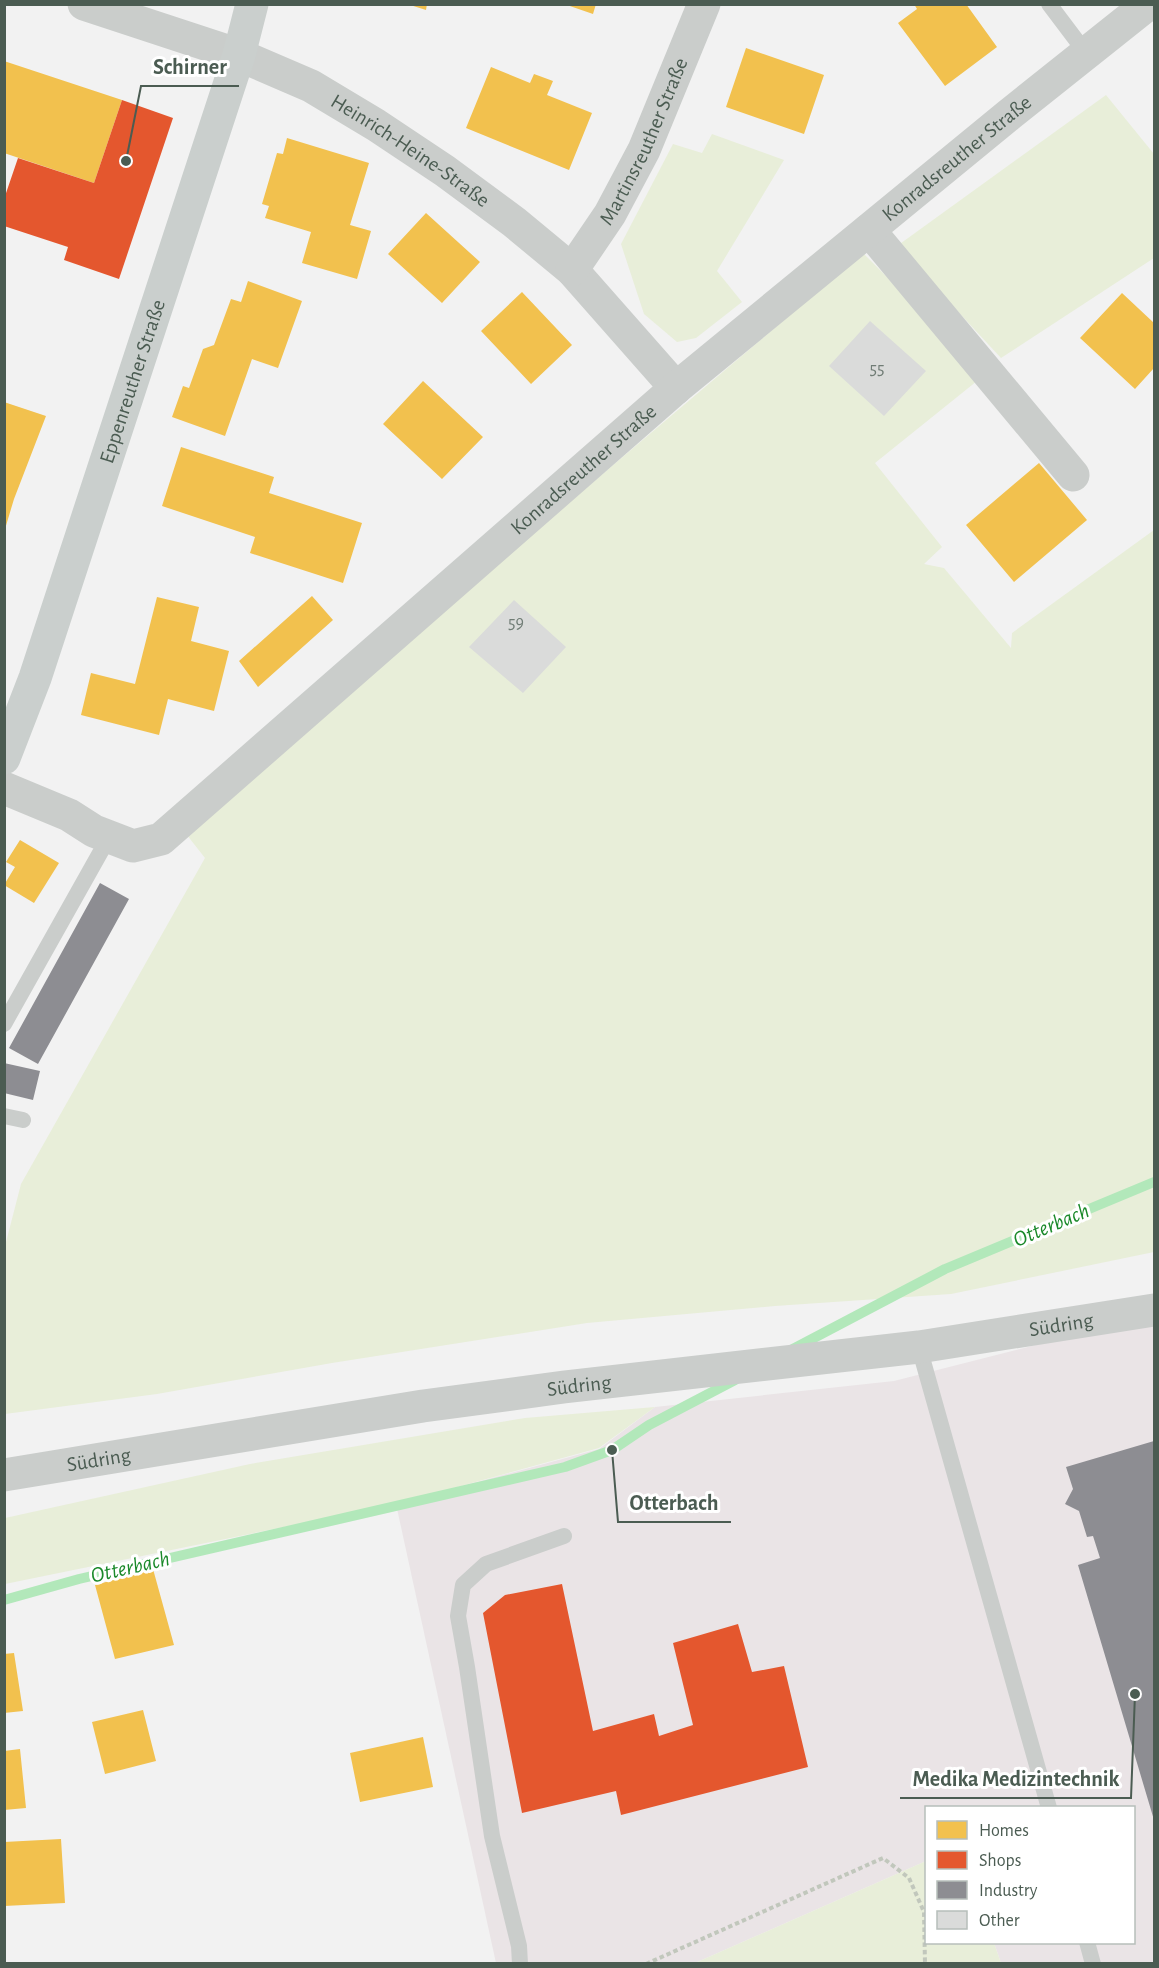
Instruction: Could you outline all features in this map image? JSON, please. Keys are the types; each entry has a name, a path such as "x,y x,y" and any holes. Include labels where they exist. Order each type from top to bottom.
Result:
{"main road":[{"name":"Eppenreuther Straße","path":"4,758 34,678 239,55 252,4"}],"street":[{"name":"Heinrich-Heine-Straße","path":"84,4 239,55 310,86 376,125 445,171 514,222 572,270 676,388"},
{"name":"Martinsreuther Straße","path":"572,270 610,214 644,150 704,4"},
{"name":"Konradsreuther Straße","path":"4,788 69,815 94,831 132,846 161,839 676,388 1148,4"},
{"path":"868,230 1073,475"},
{"name":"Südring","path":"4,1475 423,1406 564,1387 919,1347 1155,1310"}],"lane":[{"path":"1048,4 1086,53"},
{"path":"4,1024 109,837"},
{"path":"4,1116 23,1120"},
{"path":"919,1347 1048,1806"},
{"path":"520,1964 519,1946 492,1836 458,1616 463,1585 486,1564 564,1536"},
{"path":"1088,1944 1093,1964"}],"path":[{"path":"646,1964 883,1858 909,1878 924,1912 924,1964"}],"shaded area":[{"path":"1154,1315 1154,1963 1001,1963 994,1944 1135,1944 1135,1806 925,1806 925,1861 695,1963 496,1963 396,1504 599,1449 655,1407 894,1381"}],"green space":[{"path":"1106,95 1154,154 1154,258 1001,358 897,246"},
{"path":"712,134 784,160 717,271 742,302 696,338 677,342 644,314 621,244 673,144 702,153"},
{"path":"863,253 887,277 977,381 875,463 942,547 924,564 944,568 1011,648 1012,633 1154,530 1154,1252 951,1294 775,1306 587,1323 332,1363 157,1394 5,1414 5,1246 21,1184 205,858 183,830"},
{"path":"655,1407 599,1448 396,1504 5,1584 5,1518 250,1464 525,1418"},
{"path":"925,1861 925,1944 994,1944 1001,1963 695,1963"}],"building: Homes":[{"path":"407,4 427,4 426,10"},
{"path":"564,4 596,4 593,14"},
{"path":"914,4 966,4 997,47 945,86 898,23 917,9"},
{"path":"746,48 824,75 804,134 726,107"},
{"path":"4,61 122,100 94,183 4,153"},
{"path":"491,67 530,83 534,74 553,81 547,95 592,113 569,170 466,128"},
{"path":"287,138 369,163 350,225 371,231 357,279 302,263 311,232 265,218 269,206 262,204 277,153 283,154"},
{"path":"426,213 480,262 442,303 388,254"},
{"path":"248,281 302,301 278,368 252,359 225,436 172,417 183,386 189,388 203,349 214,345 231,299 241,302"},
{"path":"522,292 572,345 531,384 481,331"},
{"path":"1122,293 1154,323 1154,368 1135,389 1080,338"},
{"path":"423,381 483,437 442,479 383,424"},
{"path":"4,402 46,416 5,529"},
{"path":"181,447 274,477 269,493 362,523 343,583 250,553 255,537 162,506"},
{"path":"1039,463 1087,520 1014,582 966,525"},
{"path":"312,596 333,620 258,687 239,661"},
{"path":"157,597 199,607 191,641 229,651 214,711 168,699 159,735 81,715 91,673 135,684"},
{"path":"20,840 59,863 34,903 4,885 15,867 6,862"},
{"path":"153,1569 174,1645 115,1659 95,1585"},
{"path":"14,1653 23,1711 4,1713 4,1654"},
{"path":"143,1710 156,1761 105,1774 92,1722"},
{"path":"423,1737 433,1787 360,1802 350,1753"},
{"path":"20,1749 26,1808 4,1810 4,1751"},
{"path":"61,1839 65,1903 4,1906 4,1842"}],"building: Shops":[{"path":"122,100 173,118 119,279 64,260 68,247 4,226 4,199 18,158 94,183"},
{"path":"562,1584 593,1731 654,1714 659,1736 693,1725 673,1643 738,1624 752,1672 784,1666 808,1767 621,1815 616,1791 522,1813 483,1613 505,1595"}],"building: Industry":[{"path":"100,883 129,899 38,1064 9,1048"},
{"path":"4,1063 40,1071 33,1100 4,1093"},
{"path":"1154,1441 1154,1820 1078,1565 1100,1558 1093,1536 1087,1537 1079,1511 1065,1504 1073,1489 1066,1467"}],"building: Other":[{"path":"870,321 926,371 884,416 829,366"},
{"path":"514,600 566,647 523,693 469,647"}],"waterway":[{"name":"Otterbach","path":"791,1350 945,1269 1154,1182"},
{"name":"Otterbach","path":"4,1600 79,1579 565,1467 612,1450 649,1425 735,1380"}],"place":[{"name":"Schirner","path":"126,161"},
{"name":"Otterbach","path":"612,1450"},
{"name":"Medika Medizintechnik","path":"1135,1694"}]}
